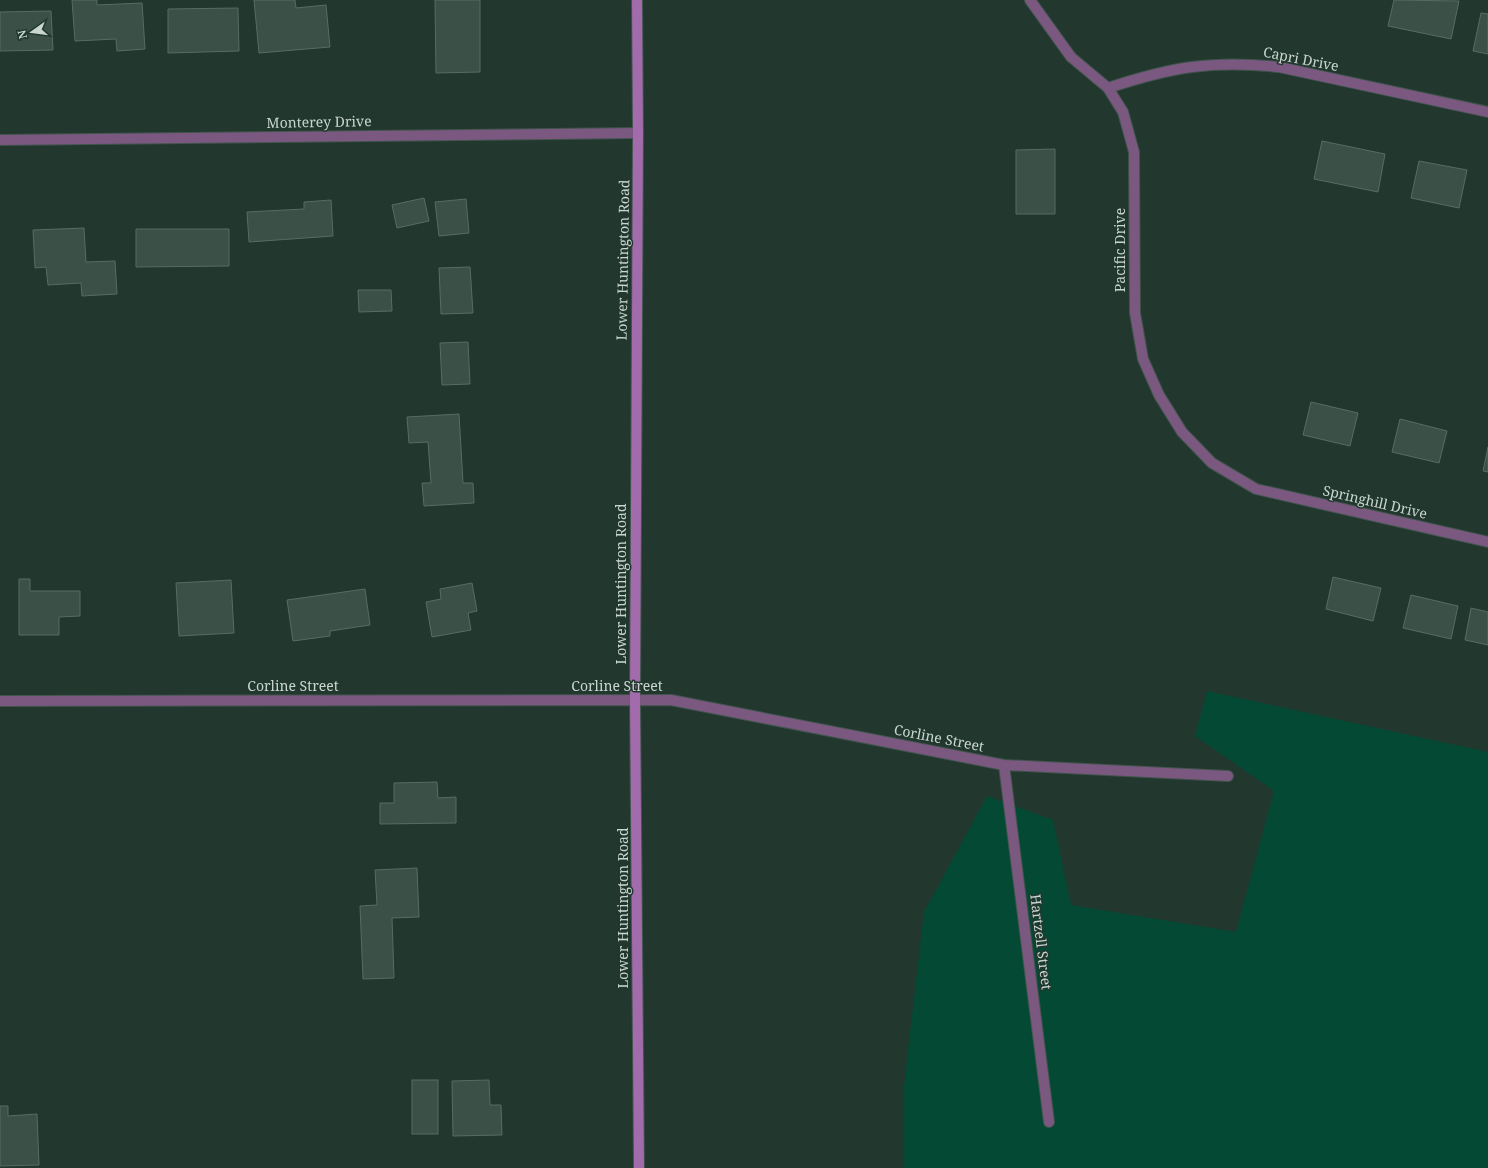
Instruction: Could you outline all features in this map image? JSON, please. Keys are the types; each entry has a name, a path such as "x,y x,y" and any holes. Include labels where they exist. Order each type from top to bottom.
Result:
{"main road":[{"name":"Lower Huntington Road","path":"637,0 638,133 635,699 639,1168"}],"street":[{"name":"Pacific Drive","path":"1030,0 1071,58 1108,88 1123,112 1134,152 1135,313 1144,359 1159,395 1182,432 1212,463 1256,489"},
{"name":"Capri Drive","path":"1108,88 1143,76 1185,66 1217,63 1247,63 1279,67 1488,112"},
{"name":"Monterey Drive","path":"0,140 638,133"},
{"name":"Springhill Drive","path":"1256,489 1488,542"},
{"name":"Corline Street","path":"0,700 671,700 1004,765 1228,776"},
{"name":"Hartzell Street","path":"1004,765 1049,1122"}],"green space":[{"path":"1207,691 1488,752 1488,1168 904,1168 903,1094 924,912 987,796 1053,820 1071,905 1236,932 1274,791 1195,736"}],"building":[{"path":"72,0 97,0 97,5 142,3 145,49 117,51 116,39 75,41"},
{"path":"254,0 295,0 296,8 326,5 330,47 259,53"},
{"path":"435,0 480,0 480,72 436,73"},
{"path":"1394,0 1459,1 1451,39 1388,26"},
{"path":"238,8 239,51 168,53 168,9"},
{"path":"51,11 53,50 0,51 0,12"},
{"path":"1481,13 1488,14 1488,54 1473,51"},
{"path":"1322,141 1385,154 1378,192 1314,179"},
{"path":"1055,149 1055,214 1016,214 1016,150"},
{"path":"1419,161 1467,170 1459,208 1411,198"},
{"path":"424,198 429,221 397,228 392,205"},
{"path":"466,199 469,233 439,236 435,202"},
{"path":"331,200 333,236 249,242 247,212 304,209 304,202"},
{"path":"84,228 86,262 115,261 117,294 82,296 81,283 48,285 46,267 35,268 33,230"},
{"path":"136,229 229,229 229,266 136,267"},
{"path":"470,267 473,313 441,314 439,268"},
{"path":"358,290 391,290 392,311 359,312"},
{"path":"468,342 470,384 442,385 440,343"},
{"path":"1311,402 1358,413 1350,446 1303,435"},
{"path":"459,414 463,483 473,483 474,503 424,506 422,483 431,483 428,442 409,443 407,417"},
{"path":"1400,419 1447,431 1439,463 1392,452"},
{"path":"1488,447 1488,472 1483,471"},
{"path":"1333,577 1381,588 1373,621 1326,609"},
{"path":"19,579 30,579 30,591 80,591 80,616 59,617 59,635 19,635"},
{"path":"231,580 234,633 179,636 176,583"},
{"path":"472,583 477,611 468,613 471,630 432,637 426,602 441,599 440,589"},
{"path":"365,589 370,625 330,631 330,636 293,641 287,600"},
{"path":"1411,595 1458,606 1451,639 1403,628"},
{"path":"1471,608 1488,612 1488,645 1465,640"},
{"path":"437,782 438,798 456,797 456,823 380,824 380,803 394,803 394,783"},
{"path":"417,868 419,917 392,918 394,978 363,979 360,906 377,905 375,870"},
{"path":"412,1080 438,1080 438,1134 412,1134"},
{"path":"489,1080 490,1105 501,1105 502,1135 453,1136 452,1081"},
{"path":"0,1106 8,1106 8,1116 37,1114 39,1165 0,1166"}]}
